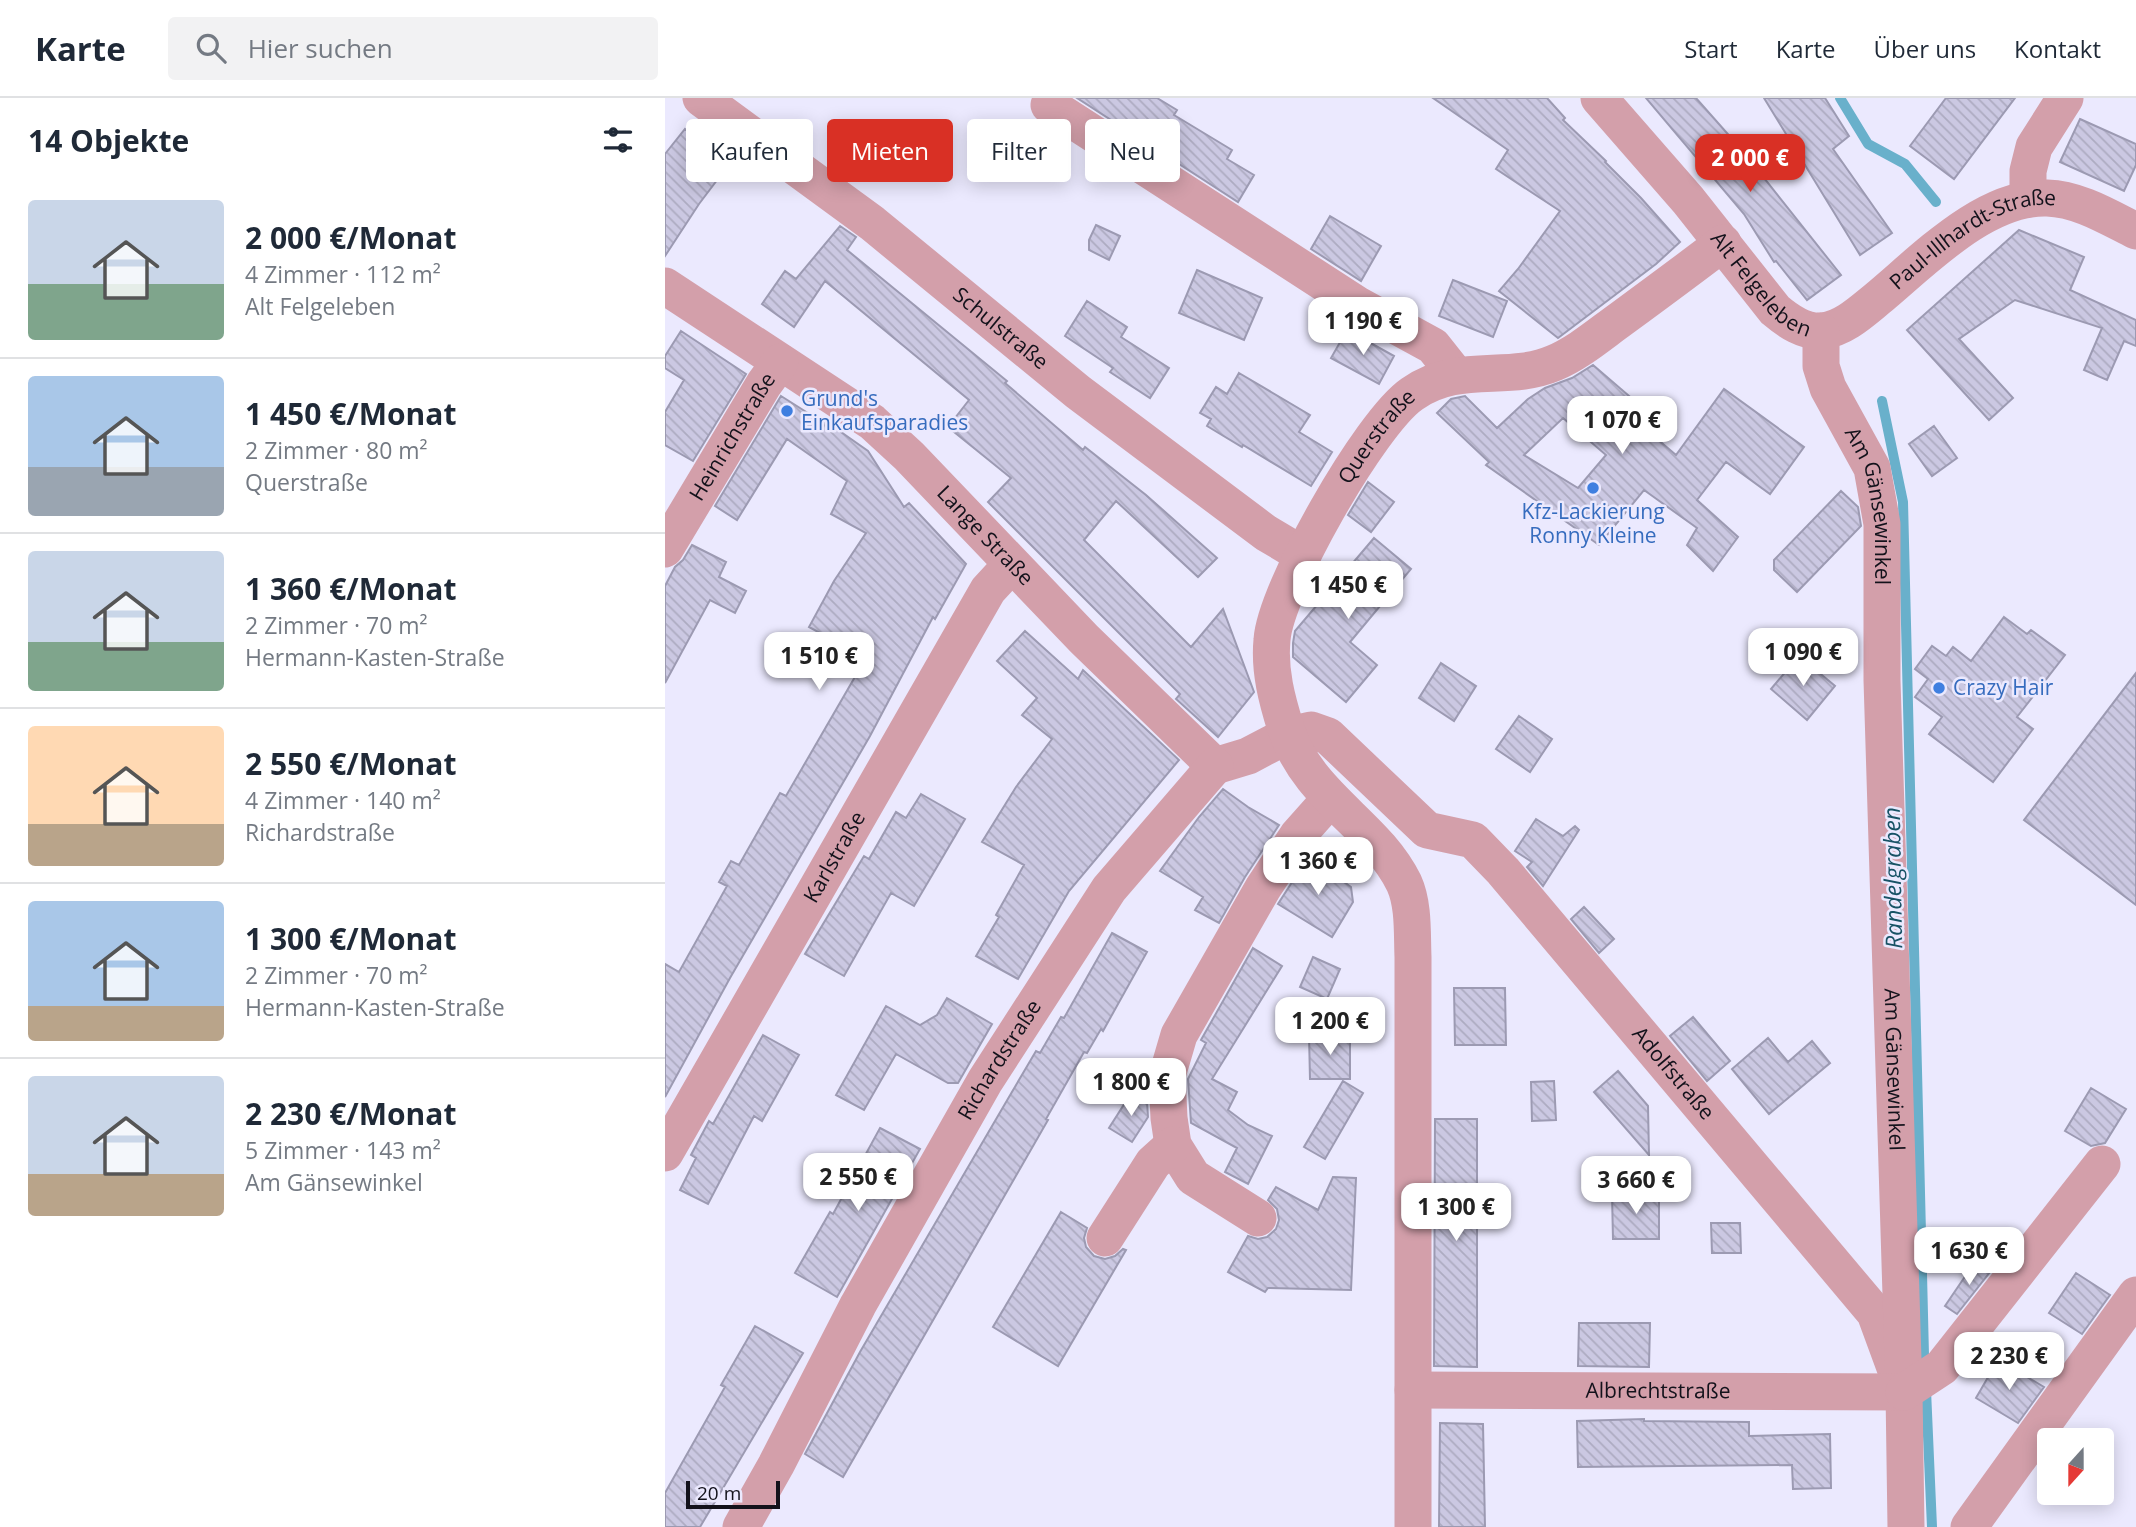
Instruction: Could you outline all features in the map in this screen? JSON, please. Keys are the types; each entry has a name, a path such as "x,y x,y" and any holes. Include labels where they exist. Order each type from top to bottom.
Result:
{"street":[{"name":"Schulstraße","path":"701,98 872,223 1078,392 1266,533 1303,555"},
{"name":"Alt Felgeleben","path":"1599,98 1723,243 1775,310 1798,326 1821,331"},
{"path":"2028,199 2028,171 2034,147 2065,98"},
{"path":"1049,106 1358,305 1433,346 1456,375"},
{"name":"Paul-Illhardt-Straße","path":"1821,331 1846,323 1948,241 1985,215 2005,205 2028,199 2066,200 2087,207 2136,231"},
{"name":"Querstraße","path":"1413,1527 1411,915 1405,885 1391,862 1330,800 1308,772 1288,735 1272,673 1272,638 1280,607 1303,555 1338,492 1382,425 1410,395 1437,380 1456,375 1527,371 1554,363 1585,345 1723,243"},
{"name":"Lange Straße","path":"665,286 872,422 909,456 1084,639 1215,766"},
{"name":"Am Gänsewinkel","path":"1821,331 1821,366 1828,388 1872,468 1882,524 1882,680 1906,1527"},
{"name":"Heinrichstraße","path":"665,549 764,384 780,362"},
{"name":"Karlstraße","path":"665,1153 988,590 1011,565"},
{"path":"1215,766 1248,756 1288,735 1311,730 1328,736 1427,830 1391,862"},
{"name":"Richardstraße","path":"741,1527 858,1305 985,1080 1109,890 1215,766"},
{"path":"1258,1218 1193,1177 1173,1145 1167,1076 1179,1035 1262,888 1298,835 1330,800"},
{"name":"Adolfstraße","path":"1427,830 1473,840 1503,871 1875,1313 1904,1392"},
{"path":"1105,1238 1153,1163 1173,1145"},
{"path":"1904,1392 1942,1367 2102,1164"},
{"path":"1969,1527 2136,1295"},
{"name":"Albrechtstraße","path":"1413,1390 1904,1392"}],"building":[{"path":"1077,98 1157,98 1177,110 1174,115 1232,150 1227,159 1254,175 1238,202 1180,165 1180,119 1110,119"},
{"path":"1433,98 1547,98 1565,118 1563,120 1606,161 1680,242 1656,264 1558,338 1499,291 1560,211 1496,169 1508,150"},
{"path":"1646,98 1696,98 1741,149 1841,275 1807,300 1776,261 1774,262 1744,214"},
{"path":"1764,98 1825,98 1849,136 1833,149 1892,233 1860,255"},
{"path":"1946,98 2015,98 1954,179 1910,146"},
{"path":"2080,119 2136,144 2136,165 2124,191 2060,162"},
{"path":"685,129 686,182 716,182 665,256 665,154"},
{"path":"1330,216 1381,246 1361,281 1311,249"},
{"path":"1096,225 1120,236 1109,260 1089,250 1089,240"},
{"path":"840,226 856,237 847,250 1007,381 1005,383 1083,450 1085,447 1146,495 1217,558 1198,577 1116,501 1084,540 1191,647 1223,609 1254,692 1218,737 1176,699 1180,694 988,502 1011,478 948,427 969,400 825,281 794,327 762,304 785,271 796,279"},
{"path":"2019,230 2084,257 2070,290 2136,320 2136,346 2124,341 2107,380 2084,370 2102,328 2015,300 1959,339 2013,398 1989,420 1907,330"},
{"path":"1197,270 1262,298 1244,340 1179,313"},
{"path":"1453,280 1507,301 1493,337 1439,316"},
{"path":"1087,301 1127,327 1121,337 1169,368 1150,398 1110,372 1113,368 1065,336"},
{"path":"1347,330 1394,356 1379,384 1331,358"},
{"path":"681,331 746,374 693,461 665,445 665,412 684,380 665,368 665,356"},
{"path":"1593,365 1643,408 1636,421 1676,455 1724,389 1804,447 1770,494 1726,462 1697,500 1738,537 1713,571 1687,545 1697,528 1644,490 1599,545 1486,465 1489,462 1437,413 1451,399 1465,396 1497,428 1528,399 1545,388 1572,378","holes":["1563,418 1606,455 1578,488 1524,455"]},
{"path":"1239,373 1310,415 1299,432 1332,452 1311,486 1207,426 1211,419 1200,413 1216,387 1227,394"},
{"path":"781,396 819,420 821,418 868,451 904,507 909,503 966,564 935,619 933,617 870,736 730,978 665,1097 665,964 679,972 727,886 719,882 731,861 739,865 780,793 786,796 863,663 835,647 837,642 809,627 834,581 866,533 831,514 847,481 787,439 737,520 715,506"},
{"path":"1934,426 1957,458 1932,476 1909,444"},
{"path":"1368,482 1394,502 1371,532 1348,515"},
{"path":"1841,491 1858,507 1861,526 1797,592 1774,570 1774,560"},
{"path":"1374,538 1411,569 1350,642 1377,665 1346,702 1293,657 1295,631"},
{"path":"692,545 726,562 719,577 746,591 735,613 710,600 665,683 665,586"},
{"path":"2004,617 2027,634 2031,630 2065,655 2017,717 2033,729 1993,782 1929,734 1942,717 1915,697 1928,679 1915,669 1932,646 1946,656 1953,647 1971,661"},
{"path":"1025,631 1078,679 1083,670 1179,760 1069,891 1018,979 976,956 999,917 996,915 1024,865 982,842 1016,787 1052,739 1022,715 1037,698 997,661"},
{"path":"1799,656 1835,686 1807,720 1771,689"},
{"path":"1441,663 1476,686 1454,721 1419,698"},
{"path":"2136,673 2136,905 2024,820"},
{"path":"1519,716 1552,739 1530,772 1496,749"},
{"path":"1223,789 1279,825 1219,923 1195,910 1203,897 1160,871"},
{"path":"921,794 965,819 914,906 891,893 844,976 805,954 864,856 869,859 896,812 906,818"},
{"path":"1536,819 1563,836 1575,826 1579,830 1543,886 1527,867 1532,862 1515,851"},
{"path":"1309,856 1351,887 1353,902 1332,937 1278,904"},
{"path":"1584,907 1614,939 1599,953 1571,919"},
{"path":"1112,933 1147,952 1103,1031 1101,1029 1087,1053 1084,1052 1046,1119 1048,1120 843,1477 805,1454 860,1352 1036,1051 1040,1053 1061,1017 1064,1018"},
{"path":"1253,948 1282,966 1212,1079 1237,1092 1228,1110 1248,1125 1272,1136 1248,1184 1225,1172 1237,1148 1191,1123 1188,1079 1206,1043 1201,1040"},
{"path":"1313,957 1340,969 1327,999 1300,987"},
{"path":"1454,988 1505,988 1506,1045 1455,1045"},
{"path":"947,998 992,1024 958,1083 948,1083 896,1054 864,1110 836,1095 886,1006 920,1025 937,1015"},
{"path":"1693,1017 1730,1061 1707,1081 1670,1036"},
{"path":"1350,1034 1350,1079 1310,1079 1309,1035"},
{"path":"763,1035 799,1055 762,1121 754,1116 708,1204 680,1190 696,1158 691,1155 709,1121 713,1124"},
{"path":"1768,1038 1788,1062 1812,1041 1830,1063 1769,1114 1732,1069"},
{"path":"1618,1071 1648,1106 1649,1155 1594,1092"},
{"path":"1343,1081 1363,1093 1325,1159 1304,1147"},
{"path":"1554,1081 1556,1120 1532,1121 1531,1082"},
{"path":"2091,1088 2126,1109 2105,1143 2091,1146 2065,1131"},
{"path":"1132,1092 1147,1102 1148,1117 1132,1142 1109,1128"},
{"path":"1435,1119 1477,1119 1477,1367 1434,1366"},
{"path":"880,1128 920,1149 837,1297 795,1273 830,1212 833,1214"},
{"path":"1333,1177 1356,1178 1351,1290 1268,1288 1265,1292 1228,1272 1248,1236 1258,1239 1267,1237 1276,1229 1279,1220 1277,1209 1268,1200 1276,1187 1318,1210"},
{"path":"1612,1194 1659,1194 1659,1239 1613,1239"},
{"path":"1061,1212 1087,1228 1084,1238 1086,1247 1094,1256 1105,1259 1115,1256 1123,1249 1126,1250 1058,1366 993,1327"},
{"path":"1711,1223 1740,1223 1741,1253 1712,1253"},
{"path":"1983,1259 1994,1267 1957,1314 1945,1306 1966,1275 1971,1278"},
{"path":"2076,1273 2110,1295 2082,1334 2049,1313"},
{"path":"1579,1323 1650,1323 1649,1367 1578,1366"},
{"path":"755,1326 803,1353 700,1527 665,1527 665,1493 725,1387 721,1385"},
{"path":"1998,1360 2044,1387 2018,1423 1976,1398"},
{"path":"1644,1419 1749,1422 1749,1436 1830,1434 1831,1488 1793,1489 1792,1465 1578,1467 1577,1421"},
{"path":"1440,1423 1483,1424 1485,1527 1439,1527"}],"waterway":[{"name":"Randelgraben","path":"1840,98 1868,144 1905,164 1936,202"},
{"name":"Randelgraben","path":"1882,401 1903,502 1924,1355"},
{"name":"Randelgraben","path":"1926,1390 1932,1527"}],"place":[{"name":"Grund's Einkaufsparadies","path":"787,411"},
{"name":"Kfz-Lackierung Ronny Kleine","path":"1593,488"},
{"name":"Crazy Hair","path":"1939,688"}]}
